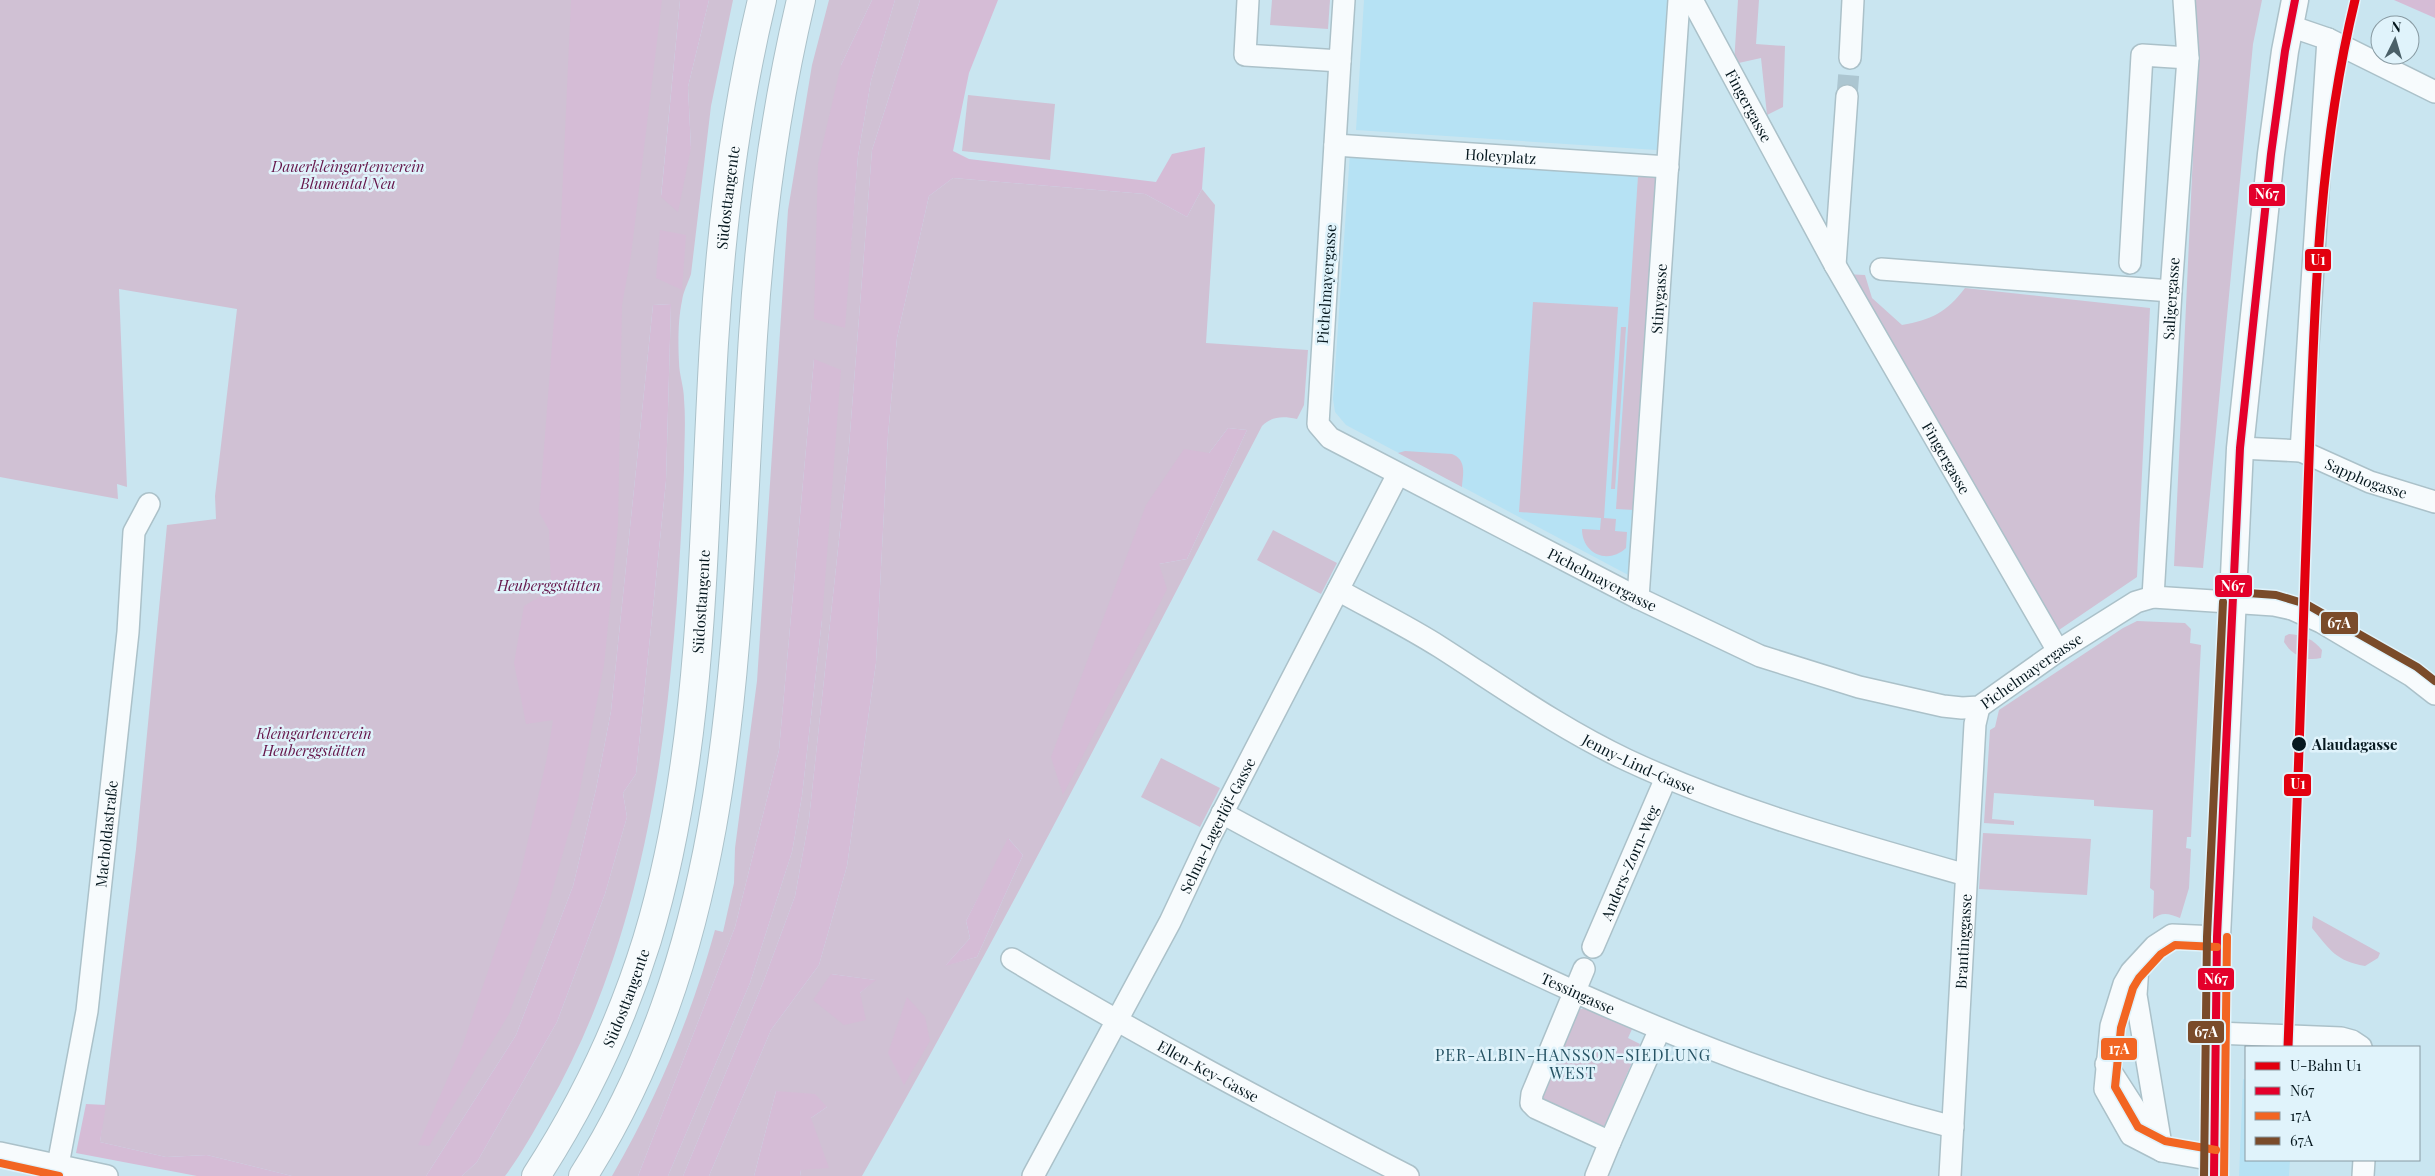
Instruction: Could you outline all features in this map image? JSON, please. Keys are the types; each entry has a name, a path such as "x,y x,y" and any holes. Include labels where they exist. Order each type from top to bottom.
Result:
{"highway":[{"name":"Südosttangente","path":"536,1176 584,1097 620,1016 647,938 676,814 694,682 700,608 720,262 742,92 762,0"},
{"path":"583,1176 620,1111 658,1028 684,949 702,884 713,826 730,705 738,614 759,263 780,102 801,0"}],"main road":[{"path":"2214,1168 2217,937 2240,448 2262,232 2295,0"}],"street":[{"path":"1248,0 1245,55 1340,61 1344,0"},
{"name":"Stinygasse","path":"1638,598 1679,0"},
{"name":"Fingergasse","path":"1692,0 1835,265 2058,651"},
{"path":"1850,58 1853,0"},
{"name":"Saligergasse","path":"2153,597 2171,291 2188,58 2184,0"},
{"path":"2290,26 2328,39 2435,92"},
{"path":"2301,451 2328,39"},
{"path":"2130,263 2142,54 2188,58"},
{"name":"Pichelmayergasse","path":"1340,61 1318,424 1330,438 1638,598 1760,656 1859,687 1943,706 1962,708 1979,706 2058,651 2136,602 2153,597 2232,602"},
{"path":"1835,265 1847,96"},
{"name":"Holeyplatz","path":"1335,145 1668,167"},
{"path":"1881,269 2171,291"},
{"name":"Sapphogasse","path":"2240,448 2301,451 2370,482 2435,502"},
{"name":"Selma-Lagerlöf-Gasse","path":"1033,1176 1170,922 1222,813 1398,474"},
{"name":"Macholdastraße","path":"58,1165 87,1011 128,632 134,532 149,504"},
{"name":"Jenny-Lind-Gasse","path":"1338,590 1438,646 1578,734 1666,778 1739,807 1801,828 1966,875"},
{"path":"2232,602 2274,605 2302,612 2412,676 2435,694"},
{"name":"Brantinggasse","path":"1950,1176 1975,724 1979,706"},
{"name":"Anders-Zorn-Weg","path":"1593,947 1666,778"},
{"name":"Tessingasse","path":"1222,813 1387,902 1574,993 1734,1059 1808,1086 1953,1127"},
{"path":"2214,1168 2162,1151 2106,1064 2111,1026 2117,1004 2124,984 2139,961 2154,946 2172,935 2217,937"},
{"name":"Ellen-Key-Gasse","path":"1012,959 1117,1022 1252,1096 1408,1176"},
{"path":"2139,961 2136,973 2136,995 2162,1151"},
{"path":"1584,969 1530,1100 1532,1106 1538,1110 1610,1142"},
{"path":"1596,1176 1660,1029"},
{"path":"2216,1032 2342,1038 2360,1046"},
{"path":"0,1153 107,1176"},
{"path":"2363,1176 2364,1161"}],"shaded area":[{"path":"571,0 662,0 631,255 622,305 618,526 604,665 578,800 544,920 509,1014 429,1146 418,1145 463,1044 518,884 546,762 553,720 526,724 514,663 524,606 551,590 549,530 539,512 560,242"},
{"path":"680,0 709,0 688,87 691,148 678,212 661,197"},
{"path":"872,0 895,0 871,81 858,156 845,328 814,319 818,164 841,65"},
{"path":"920,0 998,0 969,73 953,151 969,159 1156,182 1172,154 1205,147 1202,189 1187,217 1145,194 953,178 929,196 897,338 888,435 876,663 847,866 819,965 771,1030 709,1176 683,1176 764,980 795,896 809,819 849,446 872,150"},
{"path":"1364,0 1667,0 1657,150 1356,130"},
{"path":"2394,0 2435,0 2435,18"},
{"path":"1350,153 1662,171 1632,577 1346,425 1335,412 1333,399"},
{"path":"660,230 686,235 682,290 656,278"},
{"path":"671,304 666,481 636,774 623,793 627,817 605,894 557,1022 477,1162 462,1176 426,1176 516,1035 573,886 596,789 611,711 653,305"},
{"path":"814,359 841,370 822,620 802,796 792,852 750,983 668,1176 638,1176 735,927 779,750"},
{"path":"1228,428 1247,430 1187,559 1159,564 1167,589 1063,795 1051,757 1146,505 1184,449 1209,453"},
{"path":"1008,838 1023,855 977,957 945,966 970,938 966,921"},
{"path":"831,974 876,980 860,993 866,1020 844,1025 813,1000"},
{"path":"907,997 925,1017 930,1041 904,1085 888,1053"},
{"path":"2243,1079 2245,1080 2245,1161 2290,1161 2289,1176 2239,1176"},
{"path":"776,1091 815,1094 827,1107 811,1118 829,1168 801,1170 800,1176 754,1176"},
{"path":"86,1104 106,1105 100,1142 166,1157 207,1155 292,1176 197,1176 76,1153"}],"green space":[{"path":"0,0 680,0 661,196 691,148 688,87 709,0 733,0 711,106 691,274 683,294 680,315 679,362 684,394 685,426 680,552 666,717 653,798 636,879 614,958 584,1034 547,1108 505,1176 462,1176 477,1162 557,1022 605,894 627,817 623,793 636,774 666,481 671,304 653,305 611,711 596,789 573,886 516,1035 426,1176 292,1176 207,1155 166,1157 100,1142 136,849 167,525 216,519 215,496 237,309 119,289 127,487 117,484 118,499 0,477"},
{"path":"829,0 872,0 841,65 844,328 858,156 871,81 895,0 920,0 872,150 849,446 809,819 795,896 764,980 683,1176 668,1176 750,983 792,852 802,796 822,620 814,359 779,750 735,927 638,1176 612,1176 644,1117 684,1026 715,930 723,932 734,883 735,848 757,681 788,210 812,65"},
{"path":"1272,0 1330,0 1328,29 1270,25"},
{"path":"1738,0 1759,0 1756,44 1785,46 1783,107 1767,115 1761,58 1734,64"},
{"path":"2193,0 2262,0 2253,44 2203,568 2174,566 2198,46"},
{"path":"968,95 1055,104 1050,160 962,151"},
{"path":"1638,176 1656,177 1634,510 1616,509"},
{"path":"953,178 1145,194 1187,217 1202,189 1215,205 1206,343 1308,350 1304,405 1297,419 1278,418 1270,420 1262,426 1016,897 862,1176 800,1176 811,1118 827,1107 776,1091 754,1176 709,1176 771,1030 819,965 847,866 876,663 888,435 897,338 929,196","holes":["1228,428 1247,430 1187,559 1159,564 1209,453","1009,839 1023,855 977,957 946,965 970,938 966,921","831,974 875,980 860,993"]},
{"path":"1844,274 1865,275 1872,298 1902,325 1938,314 1952,303 1965,288 2150,308 2137,577 2056,632"},
{"path":"1533,302 1618,307 1604,518 1616,519 1615,531 1627,532 1626,548 1612,556 1597,554 1586,545 1583,538 1582,529 1600,530 1601,518 1519,512"},
{"path":"1621,327 1626,327 1615,489 1611,489"},
{"path":"1405,451 1452,454 1457,457 1463,468 1462,487 1398,453"},
{"path":"1273,530 1337,563 1321,594 1257,560"},
{"path":"2137,621 2185,623 2191,629 2190,643 2201,645 2191,837 2187,837 2186,848 2191,849 2189,888 2180,918 2163,914 2153,919 2154,891 2150,888 2153,810 2094,806 2094,800 1994,793 1992,819 2014,821 2014,825 1984,823 1990,730 1995,727 1999,710 2123,628"},
{"path":"2289,634 2299,635 2315,643 2322,650 2321,658 2304,658 2291,651 2284,642 2285,636"},
{"path":"1161,758 1220,788 1200,827 1141,797"},
{"path":"1983,833 2091,839 2087,895 1979,889"},
{"path":"2313,916 2380,953 2378,958 2365,966 2340,958 2312,928"},
{"path":"1586,1008 1632,1029 1628,1038 1640,1044 1604,1127 1598,1128 1544,1106 1539,1092 1576,1010"}],"tunnel":[{"path":"1847,96 1850,58"}],"metro line":[{"name":"U1","path":"2288,1046 2315,304 2319,242 2332,121 2342,60 2355,0"}],"transit line":[{"name":"N67","path":"2214,1176 2217,937 2240,448 2271,154 2285,51 2295,0"},
{"name":"67A","path":"2234,592 2276,595 2306,604 2417,667 2435,681"},
{"name":"67A","path":"2204,1176 2207,937 2223,602"},
{"name":"17A","path":"2224,1176 2227,937"},
{"name":"17A","path":"2216,1150 2165,1141 2138,1127 2115,1087 2121,1028 2133,988 2139,978 2161,954 2175,945 2217,947"},
{"name":"17A","path":"0,1163 59,1176"}],"place":[{"name":"Alaudagasse","path":"2299,744"}],"district":[{"name":"PER-ALBIN-HANSSON-SIEDLUNG WEST","path":"1573,1063"}],"park label":[{"name":"Dauerkleingartenverein Blumental Neu","path":"348,174"},
{"name":"Heuberggstätten","path":"549,585"},
{"name":"Kleingartenverein Heuberggstätten","path":"314,742"}]}
